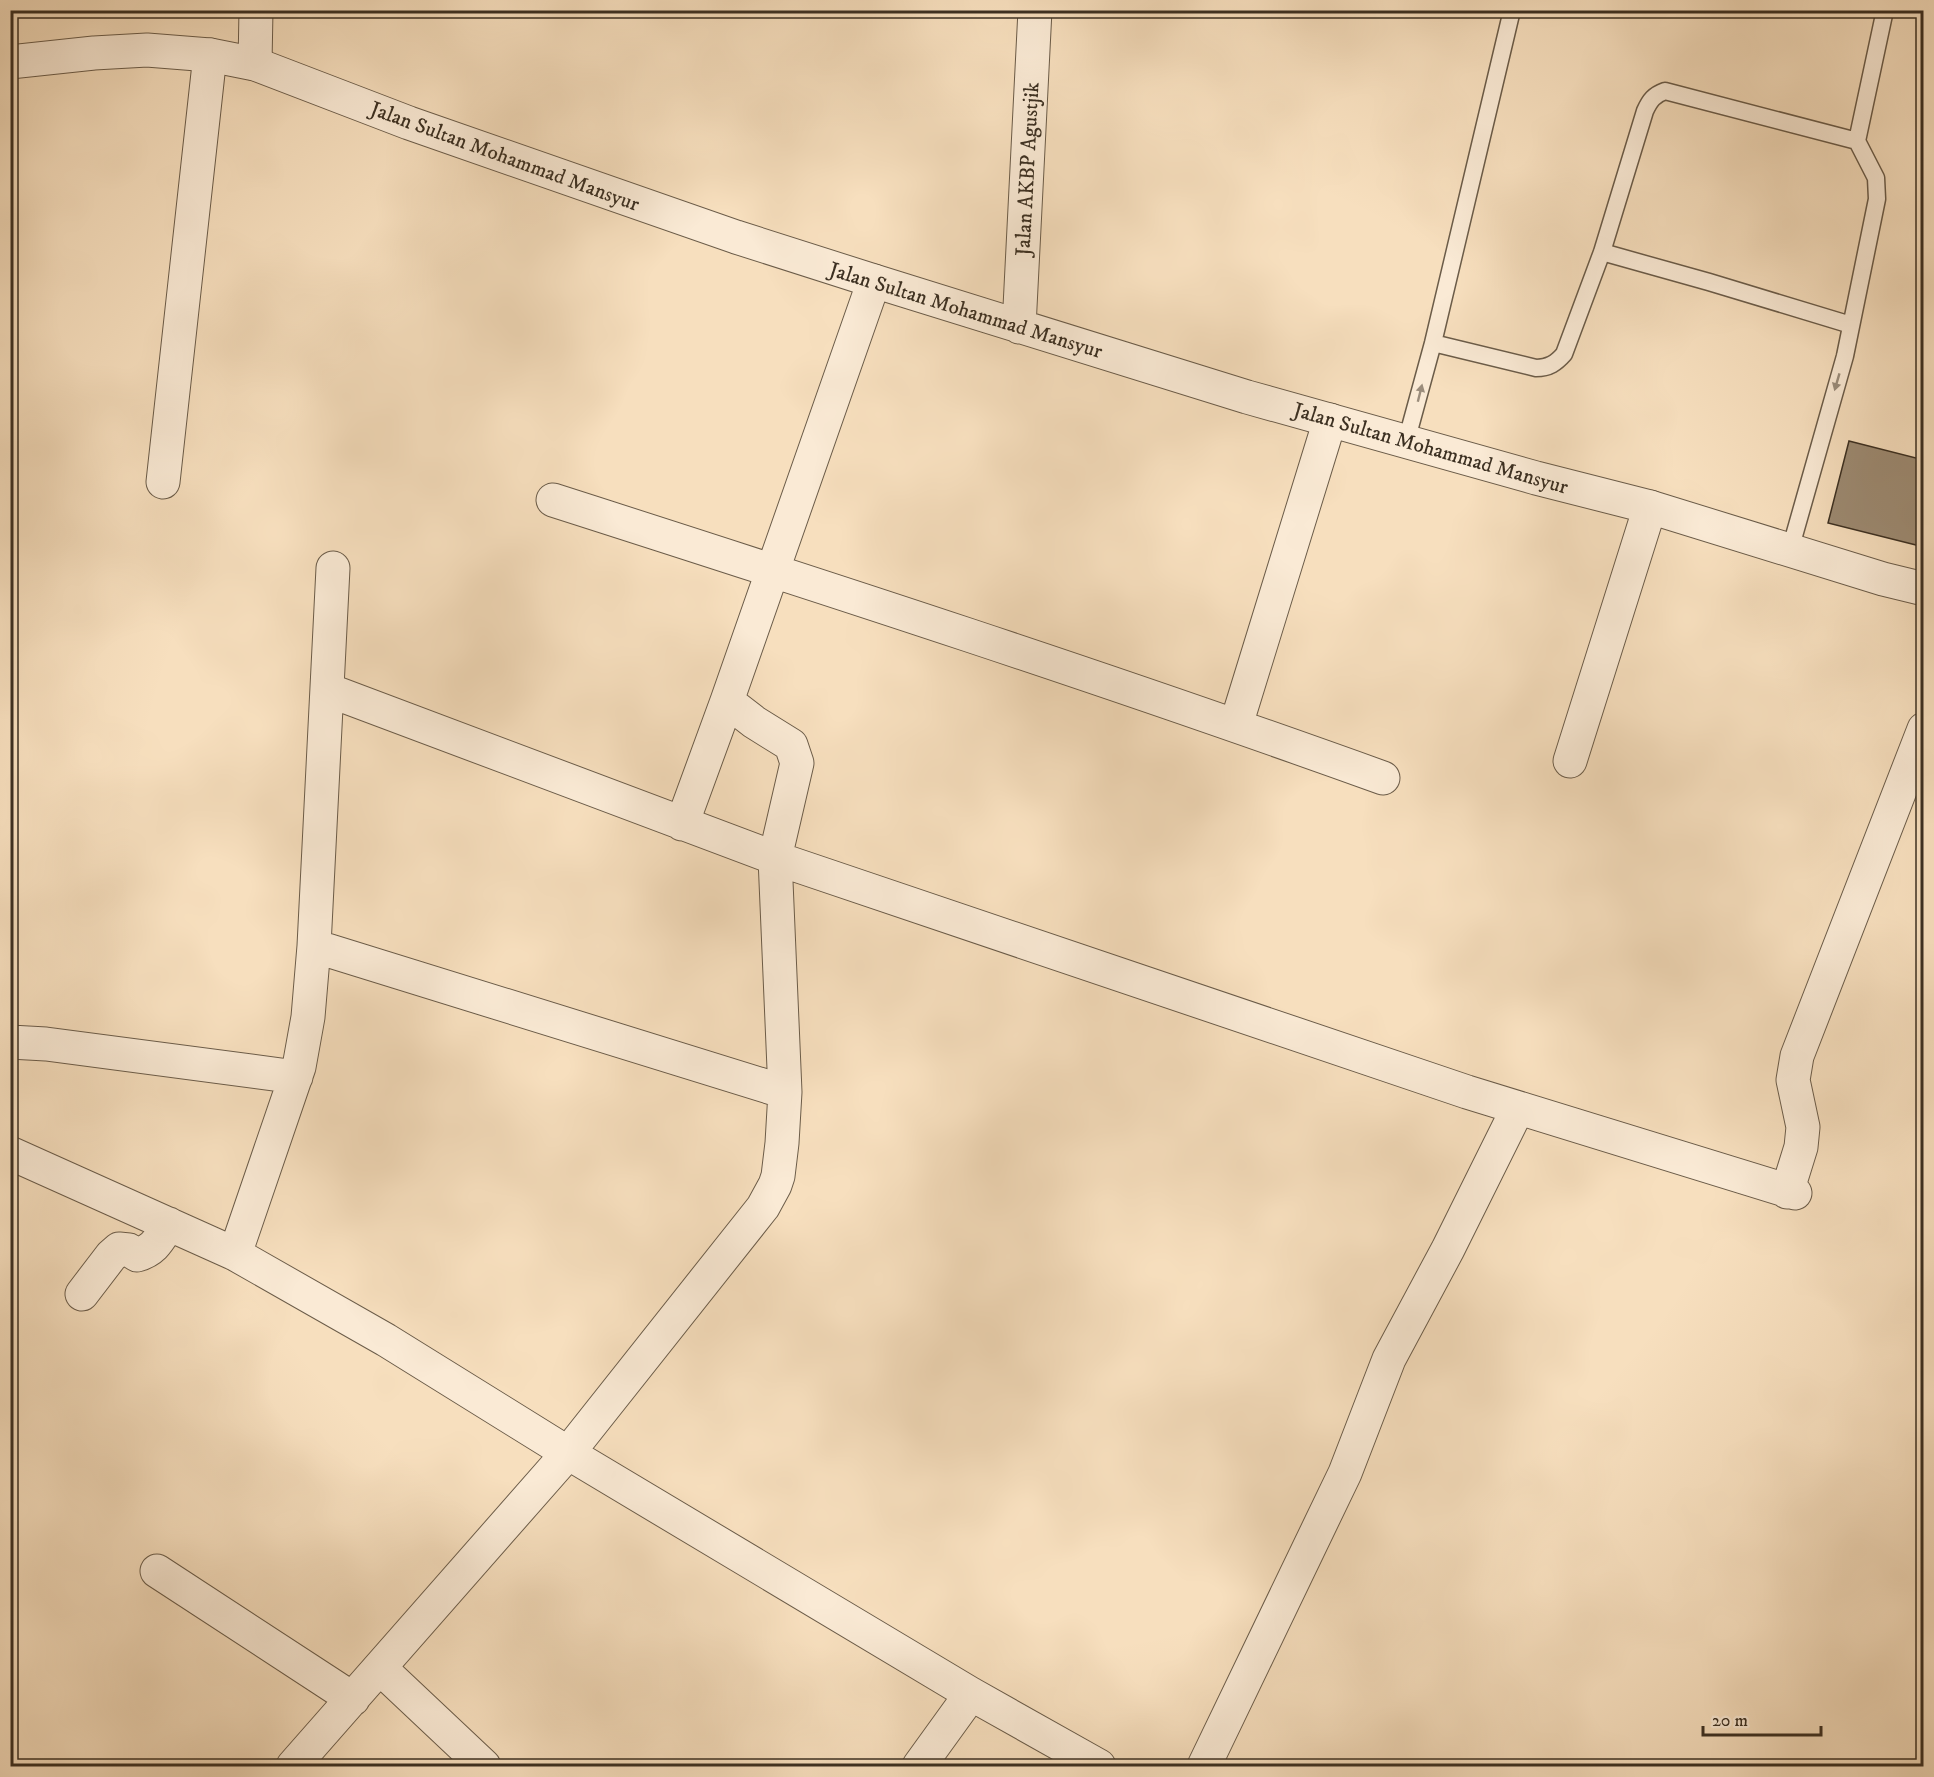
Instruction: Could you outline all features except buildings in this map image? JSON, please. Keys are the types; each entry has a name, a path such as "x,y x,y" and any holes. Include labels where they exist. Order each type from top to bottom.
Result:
{"street":[{"path":"255,10 255,64"},
{"name":"Jalan AKBP Agustjik","path":"1019,327 1035,10"},
{"name":"Jalan Sultan Mohammad Mansyur","path":"10,62 147,50 210,55 255,64 420,127 736,237 1019,327 1247,397 1536,478 1650,507 1923,589"},
{"path":"163,482 210,55"},
{"path":"682,824 874,281"},
{"path":"1236,725 1330,420"},
{"path":"553,500 1236,725 1383,778"},
{"path":"1570,761 1650,507"},
{"path":"235,1254 296,1077 308,1017 314,946 333,568"},
{"path":"328,690 775,858 1518,1108 1791,1193 1803,1127 1793,1080 1797,1056 1923,729"},
{"path":"293,1767 568,1453 771,1194 778,1176 785,1092 775,858 797,764 791,745 754,722 727,701"},
{"path":"314,946 785,1092"},
{"path":"10,1042 46,1044 296,1077"},
{"path":"1204,1767 1345,1473 1389,1359 1448,1249 1518,1108"},
{"path":"10,1153 235,1254 386,1340 568,1453 971,1694 1099,1767"},
{"path":"82,1294 119,1249 129,1250 137,1256 148,1252 154,1247 169,1224"},
{"path":"157,1571 353,1699"},
{"path":"380,1668 484,1767"},
{"path":"919,1767 971,1694"}],"lane":[{"path":"1406,442 1433,343 1512,10"},
{"path":"1790,550 1845,356 1872,228 1878,188 1876,178 1857,141 1885,10"},
{"path":"1433,343 1536,368 1551,365 1564,354 1602,252 1645,111 1650,99 1658,93 1665,91 1857,141"},
{"path":"1602,252 1851,325"}]}
